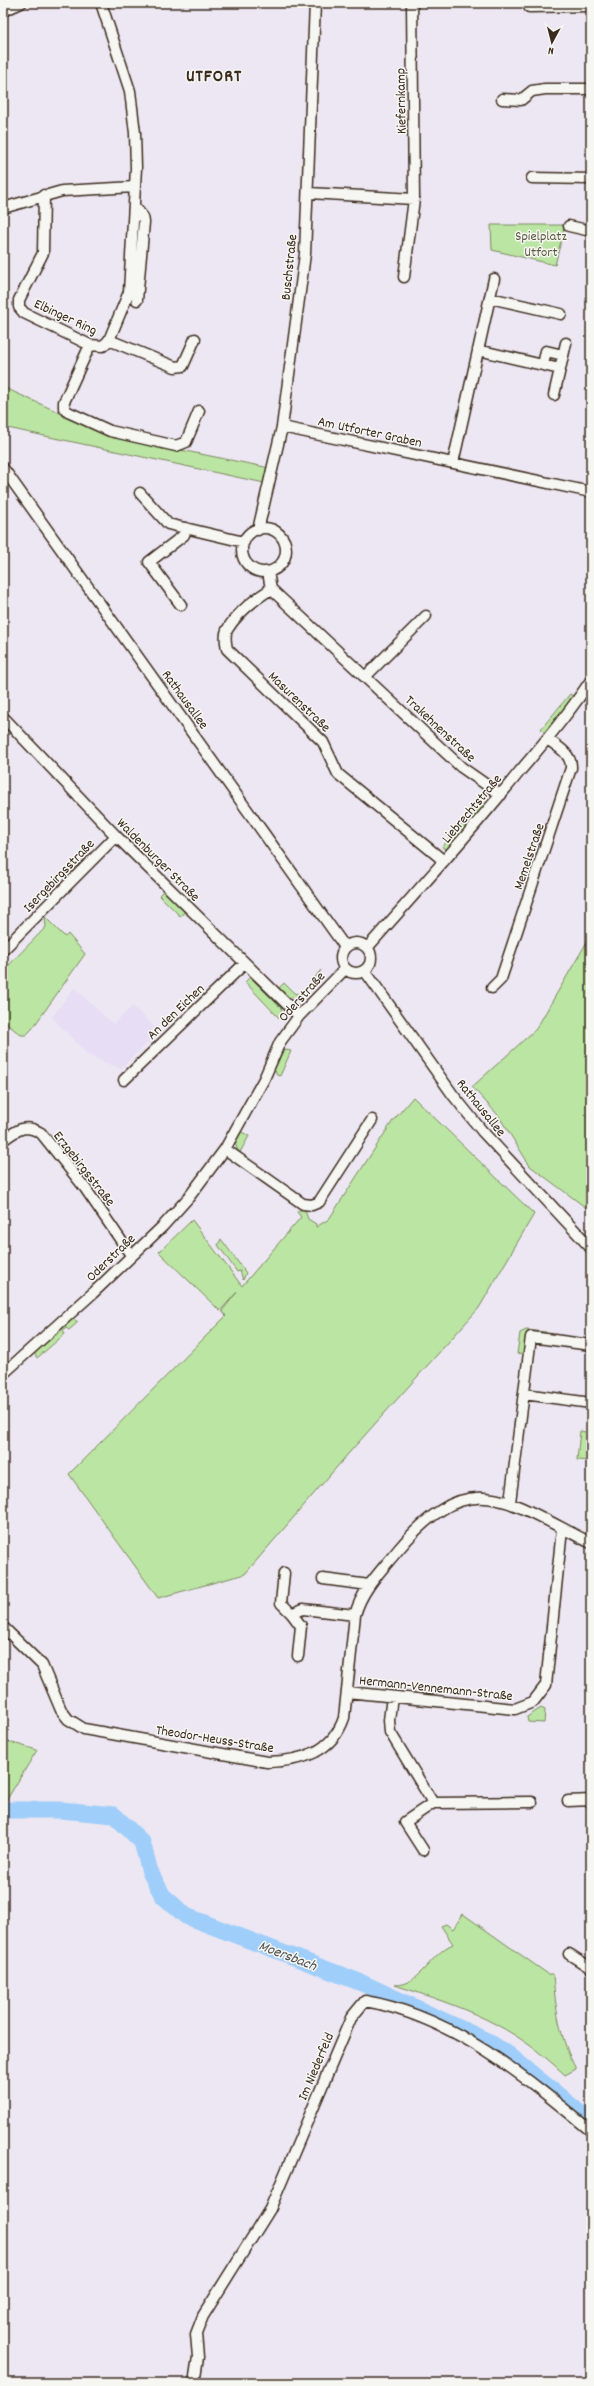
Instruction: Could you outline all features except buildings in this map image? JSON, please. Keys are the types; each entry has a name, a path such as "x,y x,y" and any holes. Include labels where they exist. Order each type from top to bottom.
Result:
{"street":[{"path":"3,11 21,3"},
{"name":"Elbinger Ring","path":"44,195 43,253 19,300 19,307 24,313 90,345 103,346 109,340 129,292 135,187 135,133 130,91 101,3"},
{"name":"Buschstraße","path":"258,530 282,427 305,254 309,192 315,3"},
{"name":"Kiefernkamp","path":"404,277 414,199 415,95 412,3"},
{"path":"529,7 591,6"},
{"path":"502,99 521,100 532,91 545,89 591,89"},
{"path":"532,178 591,179"},
{"path":"3,208 62,191 135,187"},
{"path":"309,192 414,199"},
{"path":"134,206 144,217 137,300"},
{"path":"569,226 591,231"},
{"path":"453,463 494,279"},
{"path":"490,298 561,314"},
{"path":"109,340 175,368 183,366 195,339"},
{"path":"554,395 566,343"},
{"path":"90,345 64,402 64,408 68,412 110,431 176,446 186,442 199,411"},
{"path":"478,350 560,369"},
{"path":"543,366 546,351 563,355"},
{"name":"Am Utforter Graben","path":"282,427 591,492"},
{"name":"Rathausallee","path":"3,468 345,947"},
{"path":"140,493 168,524 244,542"},
{"path":"181,605 149,562 184,535 186,528"},
{"path":"258,530 272,530 283,539 286,545 286,552 280,565 268,572 260,572 247,564 242,549 244,542 252,532 258,530"},
{"path":"268,572 271,588"},
{"name":"Trakehnenstraße","path":"271,588 461,767 500,796"},
{"name":"Masurenstraße","path":"271,588 255,599 227,631 225,639 227,649 323,742 338,774 444,861"},
{"path":"366,676 426,616"},
{"name":"Liebrechtstraße","path":"367,948 500,796 574,706 591,680"},
{"name":"Waldenburger Straße","path":"4,718 116,836 299,1016"},
{"name":"Memelstraße","path":"492,988 501,979 571,768 572,762 567,755 547,739"},
{"name":"Isergebirgsstraße","path":"3,950 116,836"},
{"path":"356,943 367,948 371,961 365,971 357,974 344,969 340,958 345,947 356,943"},
{"name":"An den Eichen","path":"124,1080 244,963"},
{"name":"Oderstraße","path":"3,1374 93,1293 163,1226 225,1149 264,1079 280,1042 299,1016 344,969"},
{"name":"Rathausallee","path":"365,971 453,1095 472,1119 591,1248"},
{"path":"225,1149 303,1204 312,1205 319,1202 372,1120"},
{"name":"Erzgebirgsstraße","path":"3,1140 26,1127 32,1127 41,1133 85,1188 131,1255"},
{"path":"510,1502 531,1337 591,1345"},
{"path":"524,1394 591,1403"},
{"name":"Theodor-Heuss-Straße","path":"3,1627 42,1665 61,1710 68,1719 84,1729 267,1762 290,1761 306,1756 326,1745 340,1732 344,1718 355,1615 359,1600 369,1585 413,1531 450,1504 471,1497 510,1502 591,1543"},
{"name":"Hermann-Vennemann-Straße","path":"347,1692 515,1710 533,1702 546,1685 562,1529"},
{"path":"284,1573 281,1603 301,1626 298,1656"},
{"path":"323,1580 369,1585"},
{"path":"292,1614 303,1609 355,1615"},
{"path":"392,1697 389,1720 390,1732 433,1803"},
{"path":"568,1801 591,1800"},
{"path":"423,1850 405,1822 433,1803 532,1802"},
{"path":"569,1954 591,1968"},
{"name":"Im Niederfeld","path":"194,2383 198,2357 196,2334 203,2316 270,2209 351,2018 365,2001 382,2004 438,2025 492,2054 591,2131"}],"shaded area":[{"path":"74,988 113,1024 133,1006 159,1032 120,1069 88,1055 52,1017"}],"green space":[{"name":"Spielplatz Utfort","path":"491,225 565,225 555,265 492,250"},
{"path":"3,387 111,436 265,467 272,474 269,484 3,427"},
{"path":"570,694 575,697 545,733 541,729"},
{"path":"480,804 484,807 447,850 442,847"},
{"path":"162,892 166,892 184,910 184,913 180,916 159,895"},
{"path":"45,917 65,937 68,934 85,954 32,1029 26,1035 21,1035 3,1021 3,971 46,927"},
{"path":"591,935 591,1206 589,1210 530,1166 498,1115 472,1087 536,1029"},
{"path":"250,977 282,1009 279,1018 245,982"},
{"path":"284,983 294,993 301,995 289,998 279,988"},
{"path":"286,1050 291,1051 280,1076 277,1075 274,1069 282,1053"},
{"path":"413,1097 534,1214 479,1308 348,1454 245,1574 158,1598 69,1474 226,1316 222,1311 237,1292 220,1311 159,1252 192,1220 242,1286 301,1217 297,1212 304,1208 308,1219 316,1224 316,1227 329,1219 392,1122"},
{"path":"240,1131 249,1136 239,1154 235,1143"},
{"path":"221,1239 246,1273 243,1280 240,1271 237,1272 218,1245"},
{"path":"72,1318 78,1322 69,1330 66,1328 63,1330 65,1334 37,1358 34,1352"},
{"path":"526,1330 546,1332 526,1352 517,1354 520,1333"},
{"path":"580,1431 591,1433 591,1461 577,1460"},
{"path":"541,1708 545,1710 544,1723 528,1722 527,1717"},
{"path":"3,1740 37,1750 6,1801 3,1801"},
{"path":"463,1914 548,1974 553,1974 559,2023 570,2058 576,2069 565,2075 525,2042 486,2019 443,2001 395,1985 404,1984 412,1980 438,1954 453,1944 441,1926 446,1924 453,1929"}],"waterway":[{"name":"Moersbach","path":"3,1810 61,1810 114,1815 142,1842 150,1872 163,1896 186,1916 362,1983 487,2041 509,2055 591,2122"}],"district":[{"name":"UTFORT","path":"214,75"}]}
